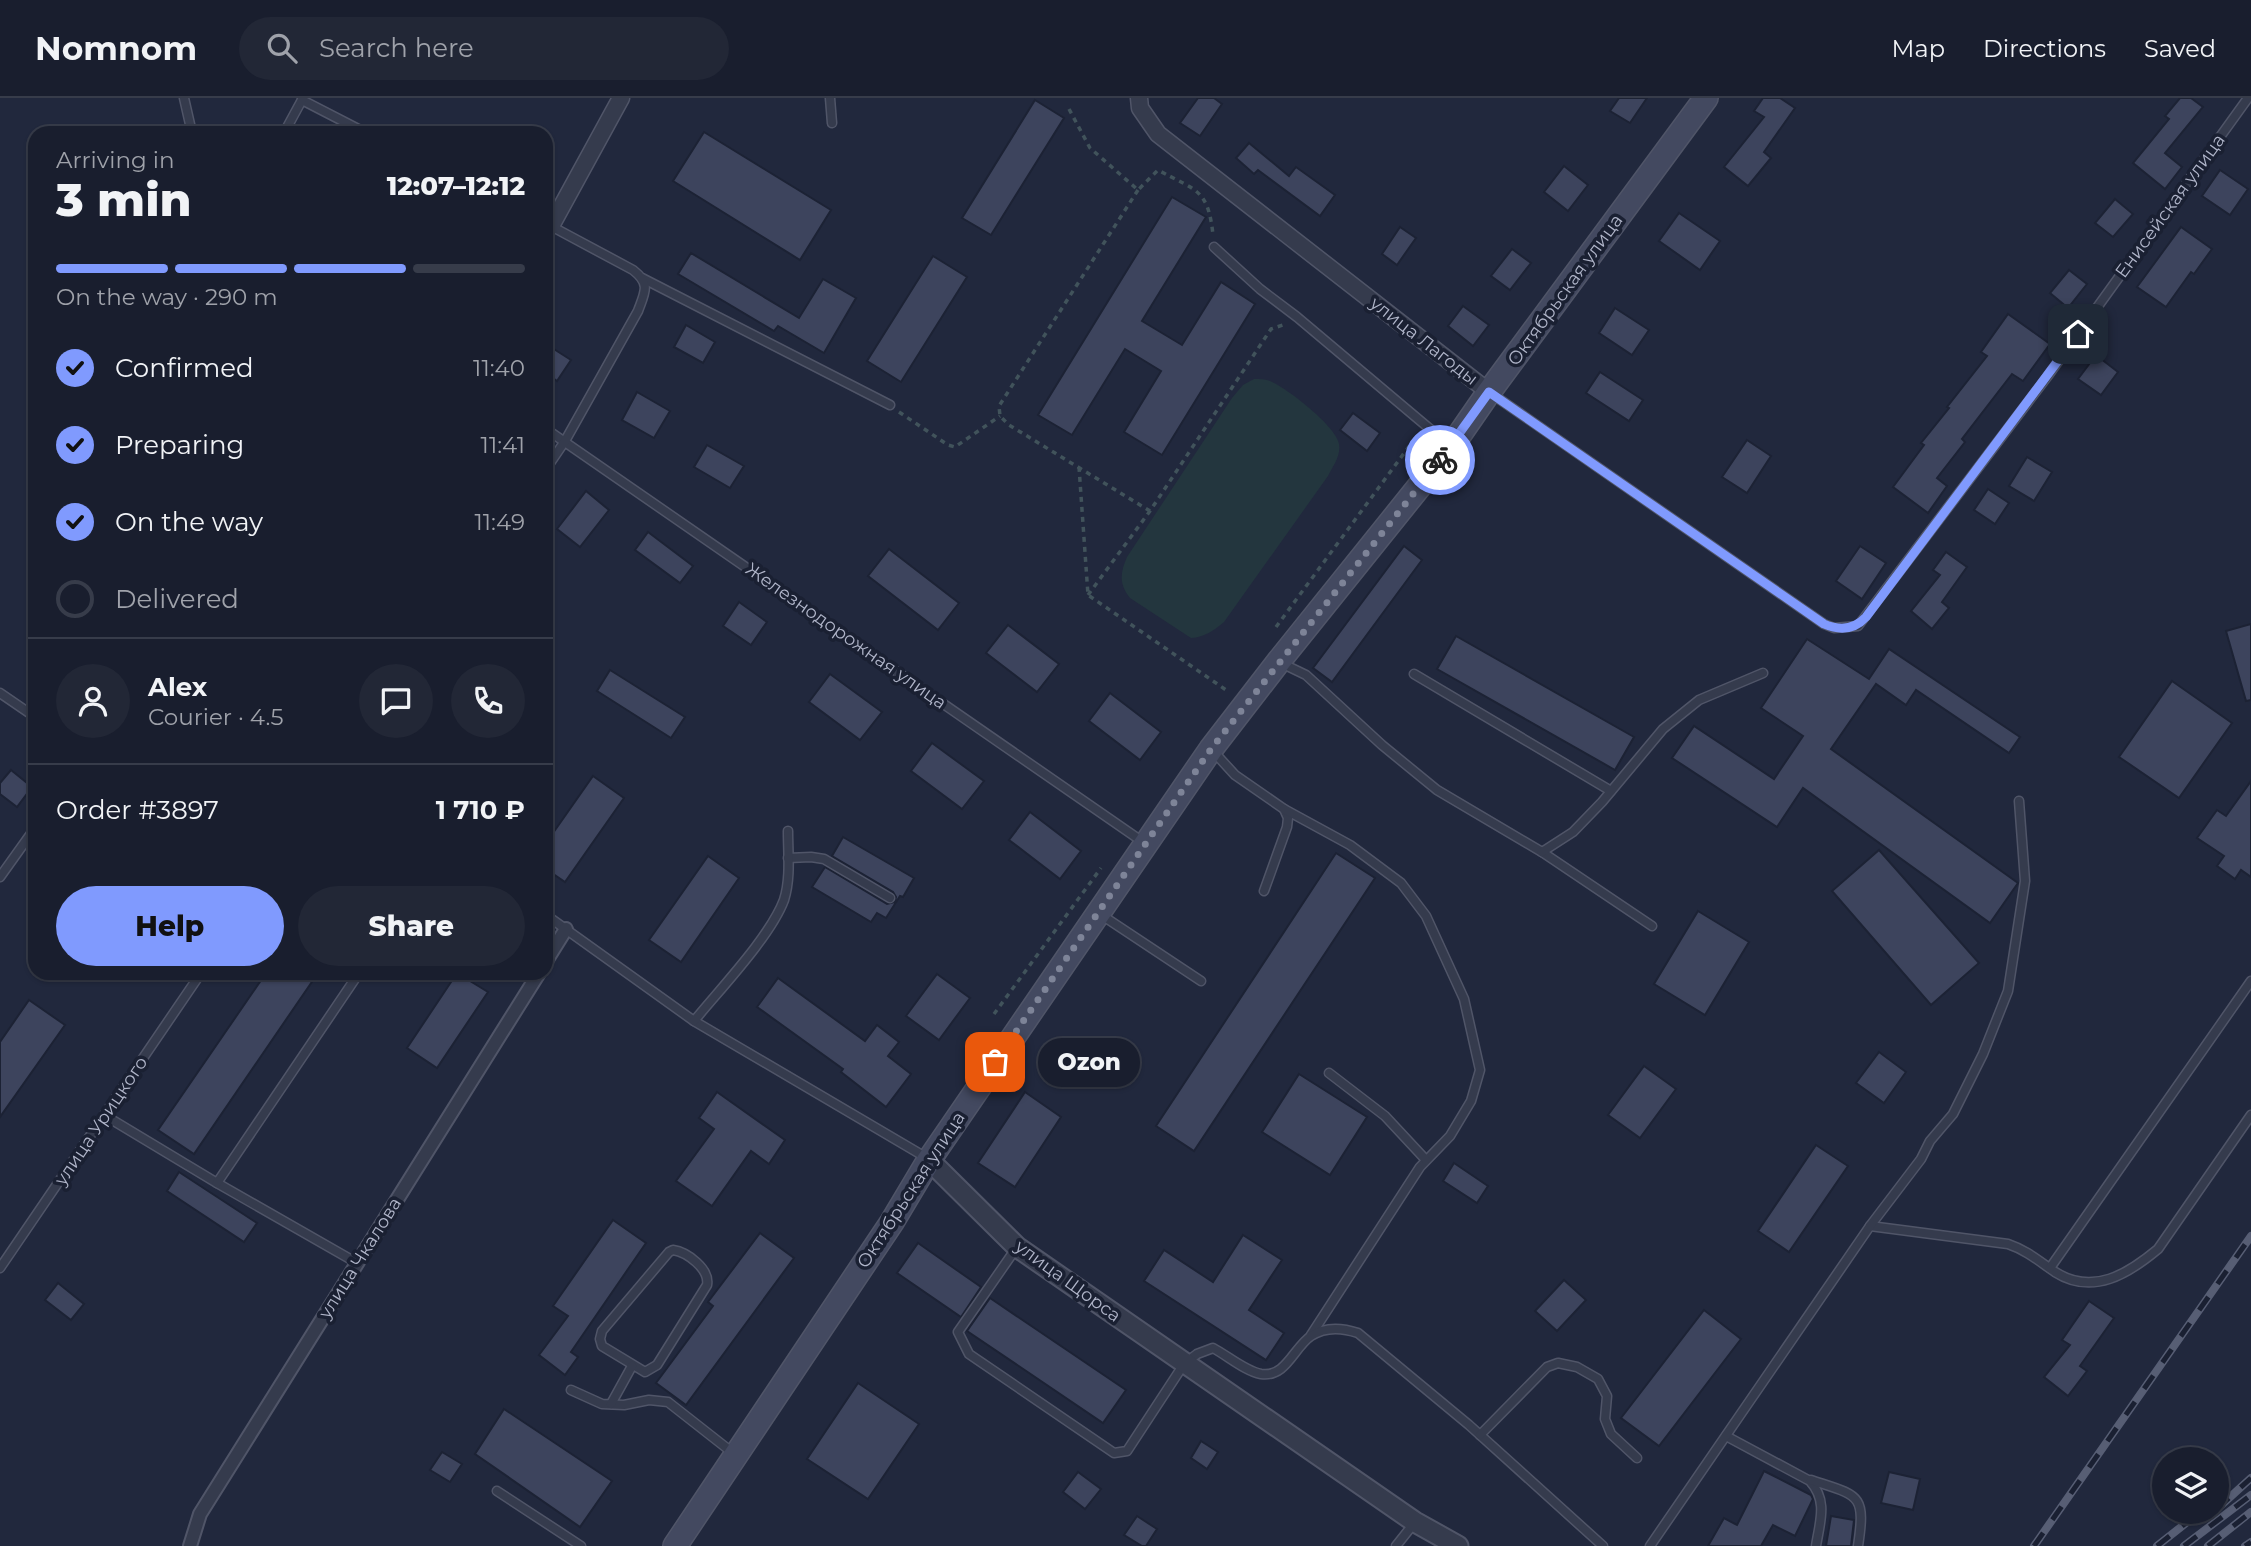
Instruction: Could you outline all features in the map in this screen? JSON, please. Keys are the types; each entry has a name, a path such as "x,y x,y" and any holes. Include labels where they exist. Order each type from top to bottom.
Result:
{"main road":[{"name":"Октябрьская улица","path":"675,1546 892,1222 929,1160 1211,749 1447,452 1706,98"}],"street":[{"path":"553,216 621,98"},
{"name":"улица Лагоды","path":"1139,103 1158,134 1489,392"},
{"path":"553,950 566,929"},
{"name":"улица Чкалова","path":"190,1546 200,1514 535,980"},
{"name":"улица Щорса","path":"929,1160 1017,1247 1415,1522 1458,1546"}],"lane":[{"path":"184,98 190,126"},
{"path":"830,98 832,123"},
{"name":"Енисейская улица","path":"1866,617 2047,377 2248,98"},
{"path":"288,126 302,99 353,126"},
{"path":"553,228 642,278 890,405"},
{"path":"1214,247 1260,289 1297,317 1447,452"},
{"path":"553,459 638,311 646,290 642,278"},
{"name":"улица Лагоды","path":"1489,392 1824,624 1834,628 1847,628 1858,626 1866,617"},
{"name":"Железнодорожная улица","path":"553,433 1145,844"},
{"path":"1279,661 1306,676 1382,745 1437,790 1542,852 1652,926"},
{"path":"1542,852 1573,832 1663,729 1699,700 1763,673"},
{"path":"1414,674 1611,791"},
{"path":"0,693 28,712"},
{"path":"1017,1247 958,1332 969,1354 1114,1453 1127,1451 1184,1364 1197,1354 1213,1348 1255,1372 1272,1374 1283,1368 1311,1335 1426,1160 1450,1136 1471,1101 1480,1070 1464,999 1426,916 1401,883 1350,845 1284,809 1235,775 1211,749"},
{"path":"1650,1546 1870,1226 1952,1114 1983,1054 2008,991 2025,881 2019,802"},
{"path":"1264,891 1287,827 1284,809"},
{"path":"694,1021 773,921 784,899 789,875 788,831"},
{"path":"0,877 28,838"},
{"path":"788,858 824,859 890,898"},
{"path":"1098,912 1201,981"},
{"name":"улица Щорса","path":"553,920 694,1021 929,1160"},
{"name":"улица Урицкого","path":"0,1268 196,980"},
{"path":"217,1184 354,980"},
{"path":"2050,1268 2251,981"},
{"path":"1329,1073 1385,1116 1426,1160"},
{"path":"104,1115 217,1184 357,1263"},
{"path":"1870,1226 2007,1244 2024,1250 2058,1274 2087,1284 2104,1282 2140,1264 2158,1249 2251,1115"},
{"path":"679,1251 706,1270 709,1278 707,1284 657,1365 645,1372 632,1366 602,1346 602,1331 669,1252 679,1251"},
{"path":"1311,1335 1339,1327 1358,1333 1480,1435 1603,1546"},
{"path":"1480,1435 1547,1367 1558,1363 1577,1367 1598,1379 1607,1396 1605,1419 1611,1434 1637,1458"},
{"path":"611,1404 632,1366"},
{"path":"571,1390 602,1404 668,1402 736,1455"},
{"path":"1726,1436 1810,1481 1819,1492 1822,1504 1816,1546"},
{"path":"1802,1477 1850,1493 1861,1504 1858,1546"},
{"path":"497,1491 581,1546"},
{"path":"1396,1546 1415,1522"}],"path":[{"path":"1069,109 1090,148 1138,191"},
{"path":"1150,511 1009,425 1000,416 999,406 1138,191 1158,170 1202,195 1210,211 1214,247"},
{"path":"1088,595 1150,511 1271,329 1288,324"},
{"path":"890,405 915,425 955,447 1000,416"},
{"path":"1416,437 1447,452"},
{"path":"1079,467 1088,595"},
{"path":"1088,595 1229,692"}],"shaded area":[{"path":"1254,379 1268,380 1278,385 1310,409 1336,437 1339,453 1328,476 1224,622 1209,633 1191,638 1130,598 1122,583 1123,568 1127,557 1232,398 1243,385"}],"building":[{"path":"1198,98 1214,98 1222,104 1200,136 1180,123"},
{"path":"1619,98 1647,98 1630,123 1610,111"},
{"path":"1763,98 1780,98 1795,108 1764,152 1771,158 1748,186 1724,167 1764,117 1754,111"},
{"path":"2180,98 2191,98 2203,107 2165,153 2182,167 2165,189 2133,163 2169,119 2165,116"},
{"path":"1035,100 1064,118 991,235 962,218"},
{"path":"704,132 831,210 800,260 673,181"},
{"path":"1249,143 1289,176 1296,167 1335,195 1320,216 1258,170 1254,174 1236,158"},
{"path":"1564,166 1588,185 1568,211 1544,192"},
{"path":"2220,170 2248,189 2230,215 2202,196"},
{"path":"1172,197 1206,217 1142,321 1182,345 1221,282 1255,304 1162,455 1124,432 1161,371 1125,349 1072,435 1038,415"},
{"path":"2115,199 2133,214 2113,237 2095,223"},
{"path":"1679,213 1720,241 1700,270 1659,241"},
{"path":"1400,227 1416,238 1397,265 1382,254"},
{"path":"2181,227 2212,249 2194,274 2191,272 2166,307 2137,287"},
{"path":"1512,249 1531,263 1510,290 1491,276"},
{"path":"691,253 799,318 823,279 856,298 824,353 778,326 774,331 678,274"},
{"path":"933,256 967,277 901,382 867,361"},
{"path":"2069,270 2087,284 2068,308 2050,293"},
{"path":"1463,306 1489,325 1473,346 1448,326"},
{"path":"1615,308 1649,330 1632,355 1599,333"},
{"path":"2008,314 2050,344 2023,381 2012,374 1962,439 1965,442 1937,478 1947,486 1928,513 1893,487 1924,445 1921,443 1987,356 1981,352"},
{"path":"686,325 715,342 703,363 674,347"},
{"path":"553,348 571,360 557,381 553,378"},
{"path":"2096,355 2118,372 2101,395 2078,379"},
{"path":"1600,372 1643,400 1629,421 1586,393"},
{"path":"637,392 670,411 654,438 622,420"},
{"path":"1353,413 1380,433 1367,451 1340,430"},
{"path":"1747,440 1771,456 1747,493 1722,477"},
{"path":"707,445 744,466 730,488 694,467"},
{"path":"2027,457 2052,472 2034,501 2009,486"},
{"path":"1988,489 2009,503 1995,524 1974,510"},
{"path":"586,491 609,510 580,547 557,529"},
{"path":"648,532 693,566 680,583 635,550"},
{"path":"1404,546 1422,560 1332,682 1313,668"},
{"path":"1860,546 1886,563 1862,599 1836,581"},
{"path":"889,549 959,603 938,630 868,576"},
{"path":"1946,552 1967,567 1942,602 1949,608 1932,629 1911,611 1940,575 1933,570"},
{"path":"739,602 767,622 751,645 723,626"},
{"path":"2251,624 2251,700 2246,701 2226,631"},
{"path":"1008,625 1059,664 1037,692 986,653"},
{"path":"1456,636 1634,737 1615,770 1437,669"},
{"path":"1807,639 1869,679 1889,649 2020,737 2009,753 1916,690 1906,705 1876,684 1831,749 2018,883 1990,923 1803,788 1777,827 1672,758 1694,726 1774,779 1803,736 1761,708"},
{"path":"610,670 685,717 671,738 597,691"},
{"path":"830,674 882,712 860,740 809,702"},
{"path":"2172,681 2232,723 2179,798 2119,757"},
{"path":"1110,693 1161,732 1140,760 1089,721"},
{"path":"932,743 984,781 962,809 911,771"},
{"path":"11,770 28,784 28,792 17,807 0,794 0,783"},
{"path":"593,776 624,798 565,882 553,874 553,833"},
{"path":"2251,781 2251,877 2241,870 2235,879 2217,866 2224,856 2197,838 2217,810 2226,816"},
{"path":"1030,812 1081,851 1060,879 1009,840"},
{"path":"843,837 914,878 886,918 877,913 871,922 812,887 825,867 887,904 895,902 893,892 832,856"},
{"path":"1879,850 1979,963 1931,1005 1832,891"},
{"path":"1336,853 1375,878 1194,1151 1156,1126"},
{"path":"708,856 739,878 681,962 649,940"},
{"path":"1698,911 1749,942 1705,1015 1654,984"},
{"path":"937,974 970,998 939,1040 906,1016"},
{"path":"778,978 865,1041 877,1025 899,1042 888,1056 911,1074 886,1107 841,1072 843,1069 757,1007"},
{"path":"261,980 313,980 194,1154 158,1130"},
{"path":"452,980 468,980 488,992 437,1068 407,1048"},
{"path":"29,1000 65,1025 0,1117 0,1042"},
{"path":"1879,1052 1906,1072 1884,1103 1856,1083"},
{"path":"1644,1066 1676,1089 1640,1138 1608,1115"},
{"path":"1299,1074 1367,1117 1330,1175 1262,1132"},
{"path":"717,1092 785,1140 769,1164 751,1151 712,1206 676,1181 714,1129 699,1118"},
{"path":"1025,1092 1061,1117 1015,1187 978,1163"},
{"path":"1816,1145 1848,1166 1789,1252 1758,1231"},
{"path":"1454,1163 1488,1186 1477,1203 1443,1181"},
{"path":"179,1172 257,1223 244,1242 167,1191"},
{"path":"613,1220 646,1243 571,1352 578,1357 565,1375 539,1355 568,1316 553,1306"},
{"path":"760,1233 794,1258 686,1405 656,1383 713,1306 708,1302"},
{"path":"1243,1235 1282,1260 1249,1310 1284,1333 1266,1360 1144,1281 1164,1250 1213,1282"},
{"path":"918,1243 981,1287 961,1317 897,1273"},
{"path":"1564,1280 1586,1300 1557,1331 1535,1311"},
{"path":"58,1283 84,1304 71,1320 45,1300"},
{"path":"990,1298 1126,1390 1103,1423 967,1331"},
{"path":"2089,1301 2114,1318 2080,1366 2087,1371 2068,1396 2044,1377 2070,1345 2062,1340"},
{"path":"1704,1310 1741,1339 1659,1446 1621,1418"},
{"path":"858,1383 919,1424 868,1499 807,1459"},
{"path":"504,1409 612,1481 580,1527 475,1454"},
{"path":"1201,1441 1218,1452 1207,1469 1191,1458"},
{"path":"442,1452 462,1464 450,1482 430,1470"},
{"path":"1764,1471 1811,1495 1813,1499 1795,1536 1773,1525 1761,1546 1708,1546 1724,1518 1737,1525"},
{"path":"1078,1472 1101,1489 1085,1509 1063,1492"},
{"path":"1889,1472 1920,1479 1913,1510 1881,1503"},
{"path":"1137,1516 1157,1529 1146,1546 1124,1535"},
{"path":"1831,1516 1854,1520 1851,1546 1826,1546"}],"railway":[{"path":"2034,1546 2251,1236"},
{"path":"2229,1498 2251,1478"},
{"path":"2184,1546 2251,1495"},
{"path":"2208,1546 2251,1512"},
{"path":"2157,1546 2185,1524"},
{"path":"2245,1546 2251,1542"}],"way so far":[{"path":"995,1062 1211,749 1440,460"}],"place":[{"name":"Ozon","path":"995,1062"}],"route":[{"path":"1440,460 1489,392 1824,624 1834,628 1858,626 2078,334"}]}
